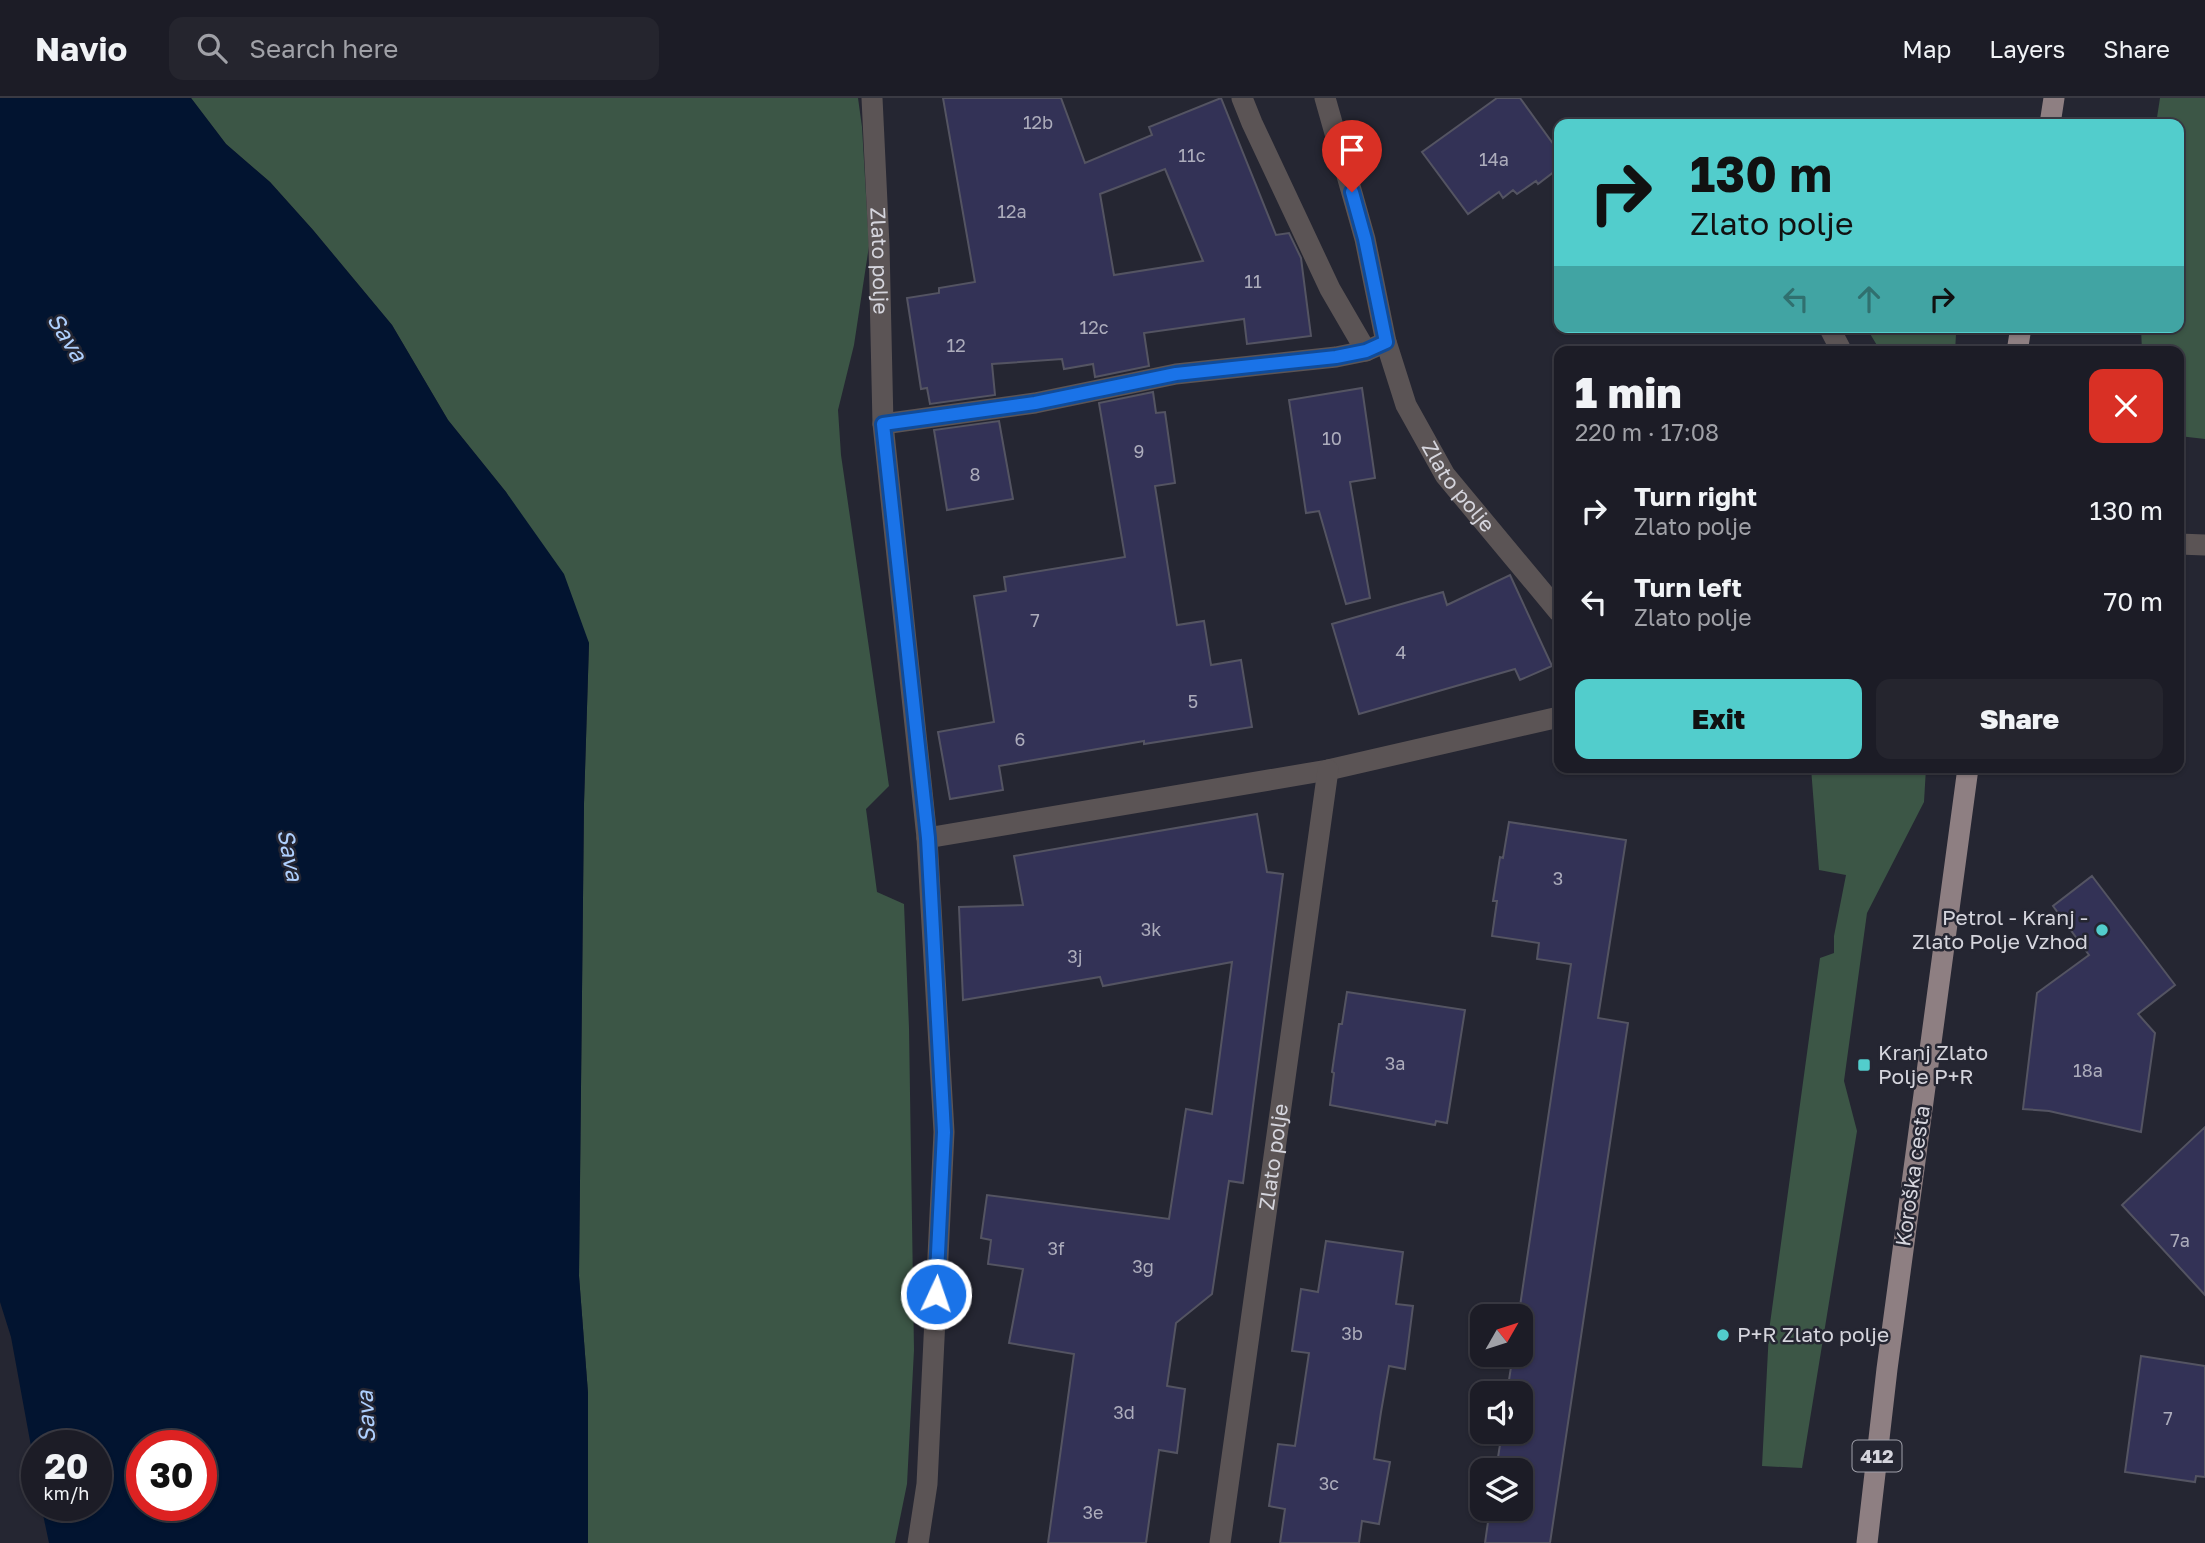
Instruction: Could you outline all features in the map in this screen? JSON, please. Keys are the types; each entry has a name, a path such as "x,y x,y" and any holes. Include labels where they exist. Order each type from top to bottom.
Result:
{"main road":[{"path":"2051,119 2054,98"},
{"name":"Koroška cesta","path":"1867,1543 1887,1369 1967,773"}],"street":[{"name":"Zlato polje","path":"872,98 883,424 928,838 944,1132 927,1484 918,1543"},
{"name":"Zlato polje","path":"1242,98 1330,289 1376,347 1445,475 1554,606"},
{"name":"Zlato polje","path":"1325,98 1365,239 1376,347"},
{"path":"883,424 1035,403 1176,374 1336,357 1376,347"},
{"path":"2184,544 2205,545"},
{"path":"928,838 1328,770 1554,718"},
{"name":"Zlato polje","path":"1220,1543 1328,770"}],"green space":[{"path":"191,98 858,98 869,246 854,345 838,410 841,455 889,786 866,809 877,892 904,904 909,1028 914,1350 907,1484 895,1543 588,1543 588,1393 579,1276 584,803 589,643 506,492 448,420 392,325 270,182 226,144"},
{"path":"2160,98 2205,98 2205,439 2184,437 2184,346 2142,346 2141,333 2184,333 2184,119 2157,119"},
{"path":"1870,333 1956,334 1955,346 1877,346"},
{"path":"1811,773 1926,773 1924,802 1867,913 1844,1081 1857,1131 1802,1468 1762,1466 1769,1331 1820,958 1834,953 1834,936 1846,875 1819,870"}],"water":[{"name":"Sava","path":"0,98 191,98 226,144 270,182 392,325 448,420 506,492 564,574 589,643 584,803 579,1276 588,1393 588,1543 49,1543 44,1521 112,1521 112,1430 28,1430 11,1337 0,1302"}],"building":[{"path":"943,98 1061,98 1085,163 1152,135 1149,127 1221,98 1276,235 1289,233 1301,258 1311,336 1247,344 1244,319 1144,333 1149,366 1095,377 1093,364 1064,369 1062,359 992,364 995,395 930,404 927,388 921,389 907,298 939,293 939,288 975,282","holes":["1165,169 1203,261 1114,275 1100,194"]},
{"path":"1497,98 1520,98 1554,145 1554,172 1538,184 1536,181 1517,194 1513,190 1503,198 1499,192 1468,214 1422,152"},
{"path":"1362,388 1375,478 1350,482 1370,598 1346,604 1319,511 1306,513 1289,400"},
{"path":"1153,392 1156,413 1165,412 1175,483 1155,486 1177,625 1204,621 1211,665 1241,660 1252,727 1144,744 1144,741 999,766 1003,790 950,799 938,732 994,722 974,596 1006,591 1004,577 1125,557 1099,403"},
{"path":"999,421 1013,499 947,510 934,430"},
{"path":"1510,575 1552,666 1520,680 1515,669 1359,714 1332,624 1443,592 1447,605"},
{"path":"1257,814 1267,872 1283,874 1243,1183 1229,1181 1212,1294 1176,1323 1167,1386 1185,1389 1177,1453 1159,1450 1146,1543 1048,1543 1074,1354 1009,1343 1023,1269 988,1264 991,1240 981,1238 987,1195 1169,1219 1186,1109 1212,1114 1232,962 1103,986 1100,977 963,1000 959,907 1023,905 1014,856"},
{"path":"1509,822 1626,840 1598,1018 1628,1023 1550,1543 1485,1543 1488,1521 1533,1521 1533,1458 1498,1458 1500,1444 1533,1444 1533,1381 1509,1381 1511,1367 1533,1367 1533,1304 1520,1304 1571,964 1537,959 1539,943 1492,936 1497,901 1493,901 1500,857 1503,858"},
{"path":"2092,876 2175,985 2138,1014 2155,1033 2141,1132 2049,1111 2023,1109 2037,993 2089,955 2053,906"},
{"path":"1347,992 1465,1010 1447,1123 1436,1121 1435,1125 1330,1105 1339,1024 1342,1024"},
{"path":"2205,1127 2205,1295 2122,1205"},
{"path":"1326,1241 1403,1252 1396,1304 1413,1306 1405,1369 1389,1366 1381,1412 1374,1459 1390,1462 1379,1524 1362,1521 1359,1543 1280,1543 1285,1509 1269,1506 1278,1444 1295,1446 1309,1353 1292,1351 1301,1289 1318,1292"},
{"path":"2141,1356 2205,1366 2205,1477 2196,1476 2195,1482 2125,1472"}],"place":[{"name":"Petrol - Kranj - Zlato Polje Vzhod","path":"2102,930"},
{"name":"Kranj Zlato Polje P+R","path":"1864,1065"},
{"name":"P+R Zlato polje","path":"1723,1335"}],"route":[{"path":"936,1294 944,1132 928,838 883,424 1035,403 1176,374 1336,357 1366,351 1386,342 1365,239 1352,192"}]}
